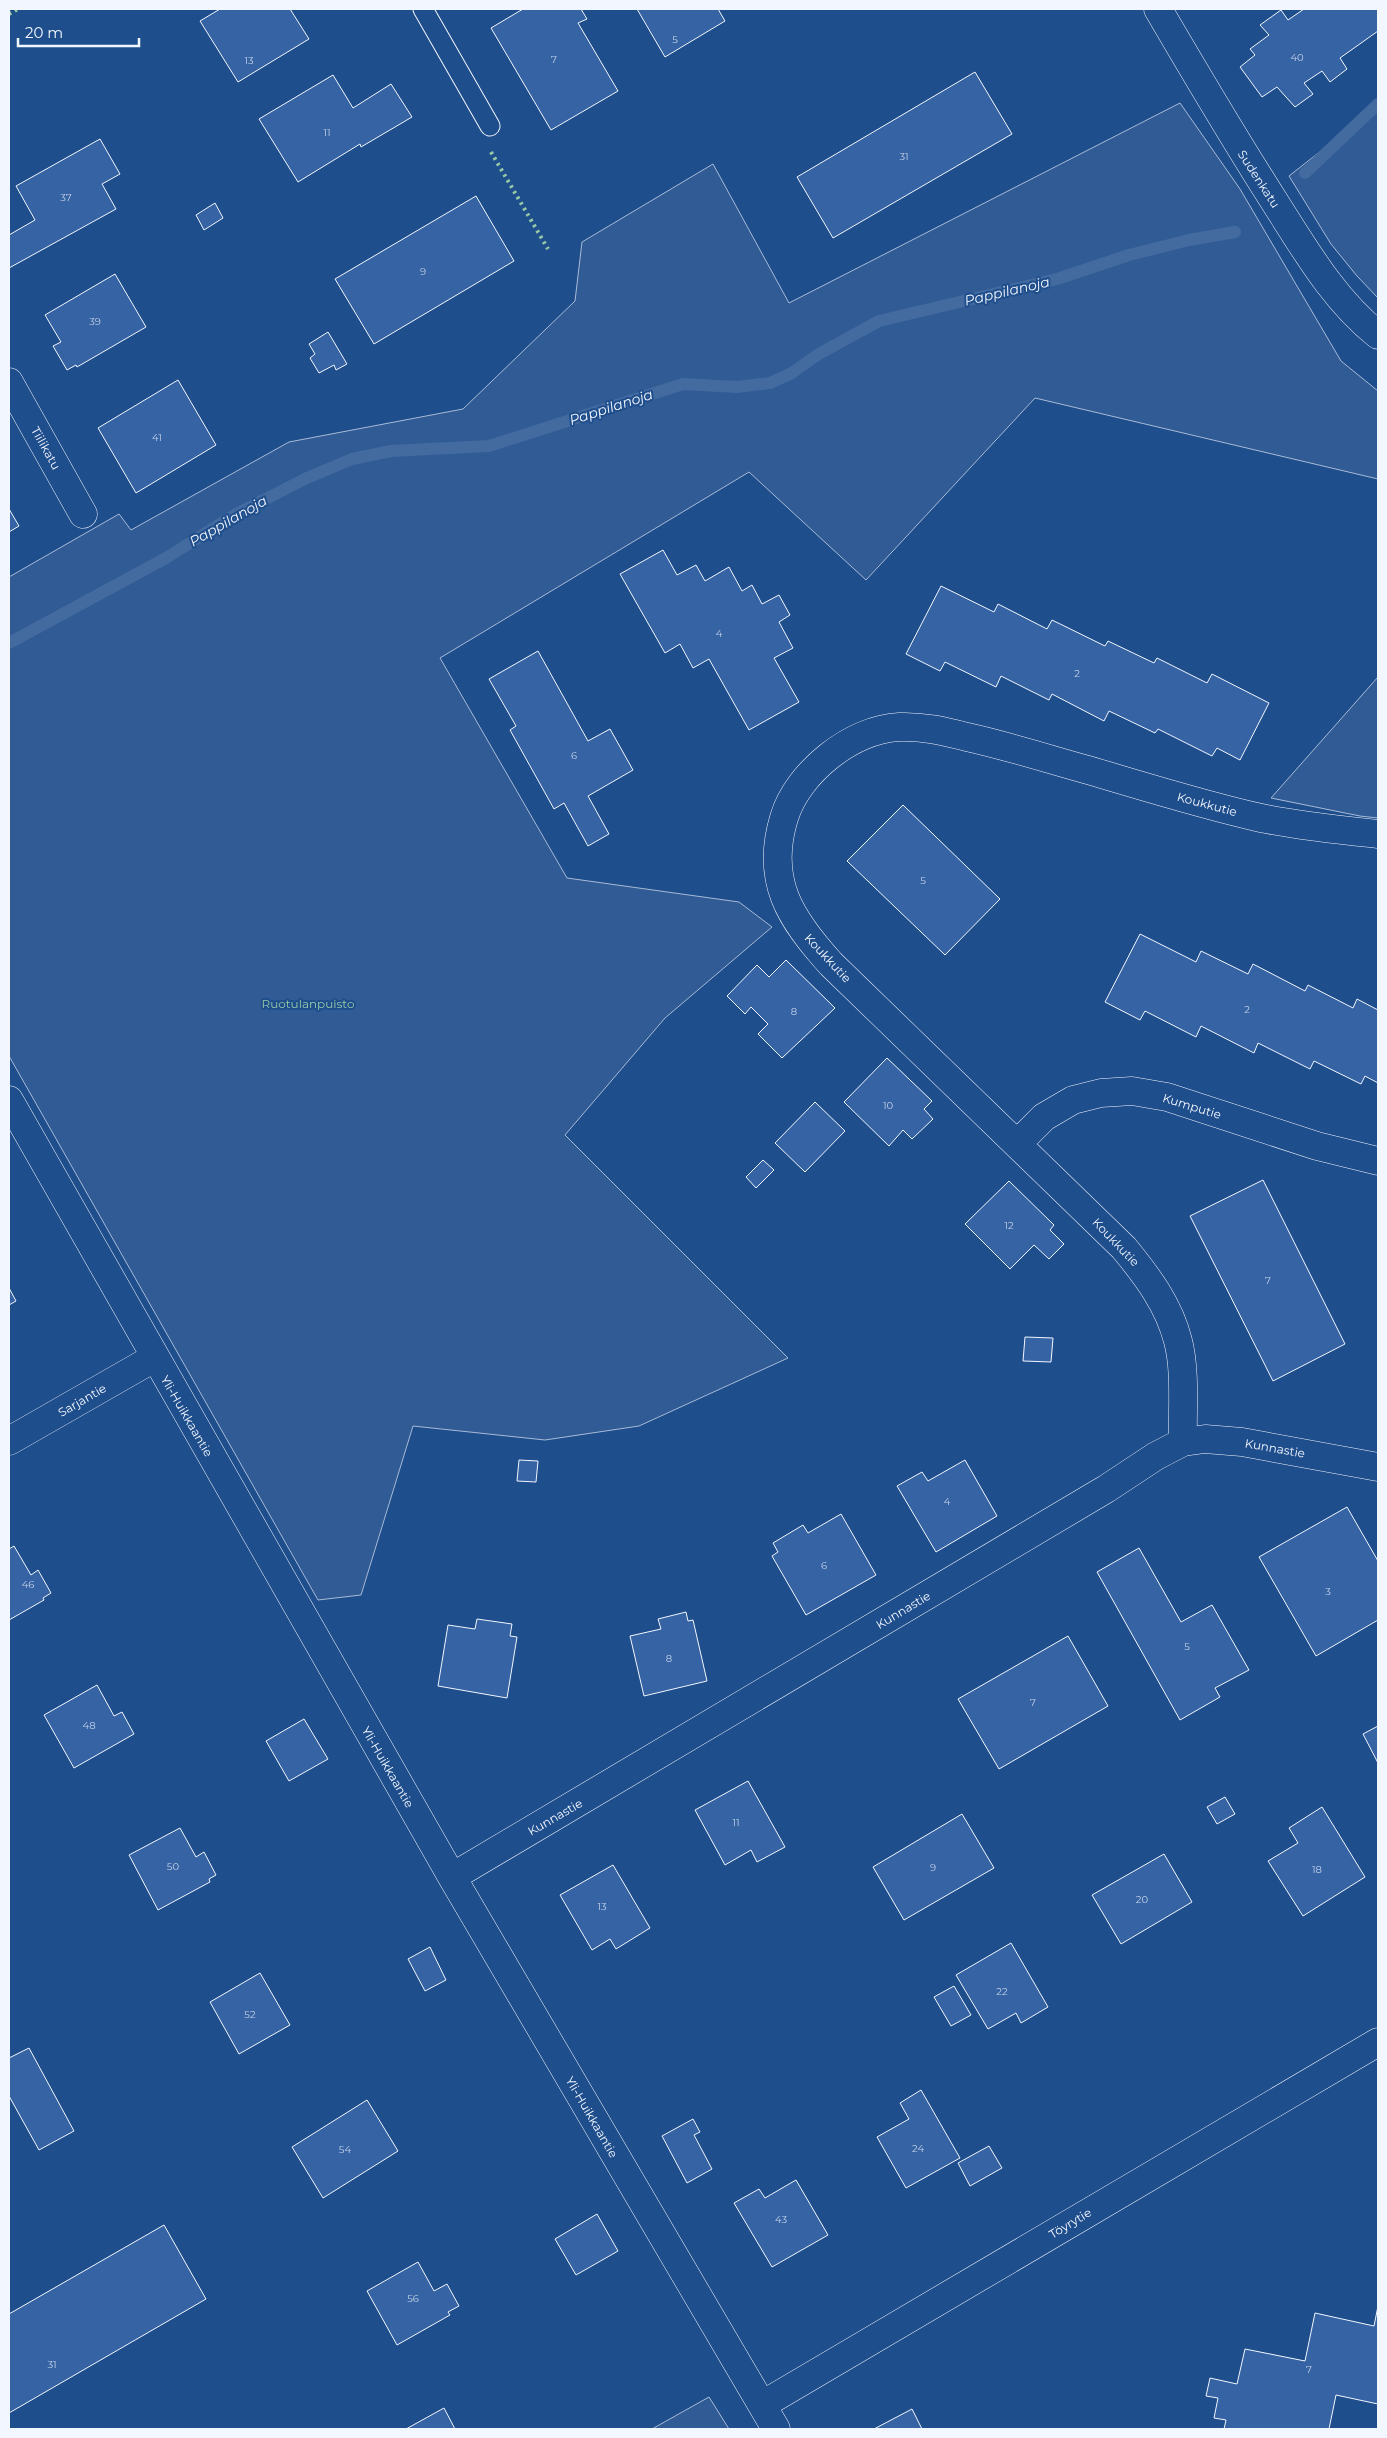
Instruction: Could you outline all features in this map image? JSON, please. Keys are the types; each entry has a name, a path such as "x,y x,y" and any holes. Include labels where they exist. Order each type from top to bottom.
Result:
{"street":[{"name":"Sudenkatu","path":"1158,9 1236,142 1322,277 1348,307 1378,335"},
{"name":"Tiilikatu","path":"9,382 83,514"},
{"name":"Koukkutie","path":"1183,1442 1178,1342 1168,1314 1148,1278 1124,1248 831,964 804,935 784,900 776,862 778,835 786,809 803,783 824,759 850,742 875,730 899,727 934,728 992,742 1207,805 1264,818 1378,834"},
{"name":"Kumputie","path":"1017,1144 1044,1117 1073,1100 1101,1093 1132,1091 1167,1097 1317,1146 1378,1161"},
{"name":"Yli-Huikkaantie","path":"9,1100 154,1358 452,1877 776,2429"},
{"name":"Sarjantie","path":"9,1442 154,1358"},
{"name":"Kunnastie","path":"452,1877 1106,1489 1156,1456 1183,1442 1205,1439 1242,1442 1378,1467"},
{"name":"Töyrytie","path":"762,2405 1378,2042"}],"lane":[{"path":"423,9 490,126"}],"shaded area":[{"name":"Ruotulanpuisto","path":"1180,103 1240,189 1341,361 1378,391 1378,479 1035,398 866,580 749,472 440,658 567,878 739,902 772,927 665,1018 565,1135 788,1358 639,1426 545,1440 413,1426 361,1595 318,1600 9,1056 9,577 119,514 131,530 289,442 463,409 575,301 582,242 713,164 789,303"},
{"path":"1378,106 1378,298 1331,244 1289,176"},
{"path":"1378,677 1378,818 1271,798"},
{"path":"709,2397 729,2429 652,2429"}],"building":[{"path":"220,9 290,9 309,39 238,82 200,21"},
{"path":"523,9 581,9 587,19 578,23 618,91 551,130 491,28"},
{"path":"637,9 718,9 725,21 665,57"},
{"path":"1304,9 1378,9 1378,31 1340,58 1347,69 1330,82 1322,71 1304,83 1313,94 1295,107 1277,87 1262,97 1240,67 1255,55 1250,49 1269,35 1260,25 1281,10 1288,20"},
{"path":"975,72 1012,134 833,238 797,177"},
{"path":"333,75 353,108 391,84 412,117 361,147 360,144 298,182 259,119"},
{"path":"100,139 120,174 102,184 116,209 9,268 9,235 35,220 16,186"},
{"path":"476,196 514,261 374,344 335,279"},
{"path":"215,203 223,218 204,230 196,215"},
{"path":"115,274 146,327 77,367 76,365 67,370 53,346 61,342 45,315"},
{"path":"328,332 347,364 336,370 334,365 319,373 310,358 315,354 309,344"},
{"path":"178,380 216,445 136,493 98,428"},
{"path":"9,509 19,526 9,532"},
{"path":"663,550 677,575 696,565 705,581 729,567 742,591 752,585 762,604 779,595 790,615 779,622 793,648 774,658 799,702 749,730 709,659 693,668 680,644 665,653 620,574"},
{"path":"941,586 994,612 998,604 1047,629 1052,620 1105,646 1108,641 1154,663 1157,658 1207,683 1212,674 1269,703 1240,760 1217,748 1212,756 1158,729 1155,733 1109,711 1104,721 1052,694 1049,700 1001,676 996,687 945,662 940,671 906,654"},
{"path":"538,651 588,741 610,729 633,770 588,796 609,834 588,846 564,803 554,809 510,730 516,726 489,679"},
{"path":"903,805 1000,899 945,955 847,861"},
{"path":"1140,934 1196,962 1201,951 1248,974 1253,964 1305,991 1308,985 1353,1008 1357,999 1378,1010 1378,1083 1365,1076 1361,1084 1314,1061 1310,1069 1258,1043 1254,1053 1201,1026 1196,1037 1145,1011 1140,1020 1105,1002"},
{"path":"786,960 835,1008 782,1058 758,1034 768,1024 751,1007 745,1014 727,996 757,965 769,977"},
{"path":"887,1058 932,1101 924,1109 933,1119 912,1139 903,1130 889,1146 844,1102"},
{"path":"815,1102 845,1131 805,1172 775,1143"},
{"path":"763,1160 774,1170 756,1188 746,1177"},
{"path":"1263,1180 1345,1344 1273,1381 1190,1216"},
{"path":"1009,1181 1054,1225 1050,1230 1064,1244 1049,1259 1034,1245 1010,1269 965,1224"},
{"path":"9,1288 16,1301 9,1305"},
{"path":"1025,1337 1053,1338 1051,1362 1023,1361"},
{"path":"519,1460 538,1461 536,1482 517,1481"},
{"path":"965,1460 997,1516 936,1552 897,1486 922,1472 928,1481"},
{"path":"1347,1507 1378,1561 1378,1620 1316,1656 1259,1557"},
{"path":"841,1514 876,1575 806,1615 772,1556 778,1552 773,1543 803,1525 808,1533"},
{"path":"14,1546 31,1575 38,1570 51,1593 43,1598 44,1600 9,1620 9,1549"},
{"path":"1139,1548 1181,1622 1212,1605 1249,1670 1215,1688 1220,1697 1180,1720 1097,1572"},
{"path":"686,1612 688,1621 693,1620 707,1681 644,1696 630,1636 661,1629 658,1619"},
{"path":"477,1619 512,1624 510,1636 517,1637 507,1698 438,1686 448,1625 475,1629"},
{"path":"1068,1636 1108,1706 999,1769 958,1699"},
{"path":"97,1685 114,1716 122,1712 134,1734 74,1768 44,1715"},
{"path":"304,1719 328,1759 289,1781 266,1741"},
{"path":"1378,1726 1378,1763 1363,1734"},
{"path":"748,1781 785,1847 757,1862 751,1850 725,1865 695,1810"},
{"path":"1225,1797 1235,1814 1217,1824 1207,1807"},
{"path":"1322,1807 1365,1877 1303,1916 1268,1861 1298,1843 1289,1828"},
{"path":"962,1814 994,1868 904,1920 873,1867"},
{"path":"180,1828 196,1857 204,1852 216,1875 209,1879 210,1882 158,1910 129,1855"},
{"path":"1164,1854 1192,1902 1121,1944 1092,1895"},
{"path":"613,1865 650,1928 616,1949 610,1939 592,1950 560,1895"},
{"path":"1011,1943 1048,2007 1021,2023 1016,2013 988,2029 956,1975"},
{"path":"430,1947 446,1980 425,1991 408,1959"},
{"path":"260,1973 290,2025 239,2054 210,2002"},
{"path":"954,1986 971,2015 951,2026 934,1997"},
{"path":"29,2048 74,2131 39,2150 9,2096 9,2058"},
{"path":"921,2090 960,2158 906,2188 877,2137 909,2119 900,2103"},
{"path":"367,2100 398,2151 323,2198 292,2147"},
{"path":"693,2119 700,2132 694,2135 712,2169 687,2183 662,2136"},
{"path":"989,2146 1002,2168 970,2186 958,2163"},
{"path":"796,2180 828,2235 772,2267 734,2203 759,2189 765,2198"},
{"path":"597,2214 618,2251 576,2275 555,2239"},
{"path":"164,2225 206,2299 9,2413 9,2314"},
{"path":"418,2262 434,2291 447,2284 459,2306 448,2312 450,2315 397,2345 367,2291"},
{"path":"1378,2306 1378,2404 1336,2395 1329,2429 1224,2429 1226,2420 1214,2418 1218,2398 1206,2396 1210,2378 1237,2384 1245,2349 1305,2361 1315,2313 1374,2326"},
{"path":"444,2408 455,2429 406,2429"},
{"path":"912,2409 922,2429 874,2429"}],"waterway":[{"name":"Pappilanoja","path":"1305,173 1378,104"},
{"name":"Pappilanoja","path":"9,643 166,558 236,514 307,478 352,459 391,451 489,446 683,384 737,387 770,383 792,373 817,355 879,321 1057,279 1129,255 1189,240 1235,232"}],"hedge":[{"path":"9,14 18,9"},
{"path":"491,152 548,249"}]}
